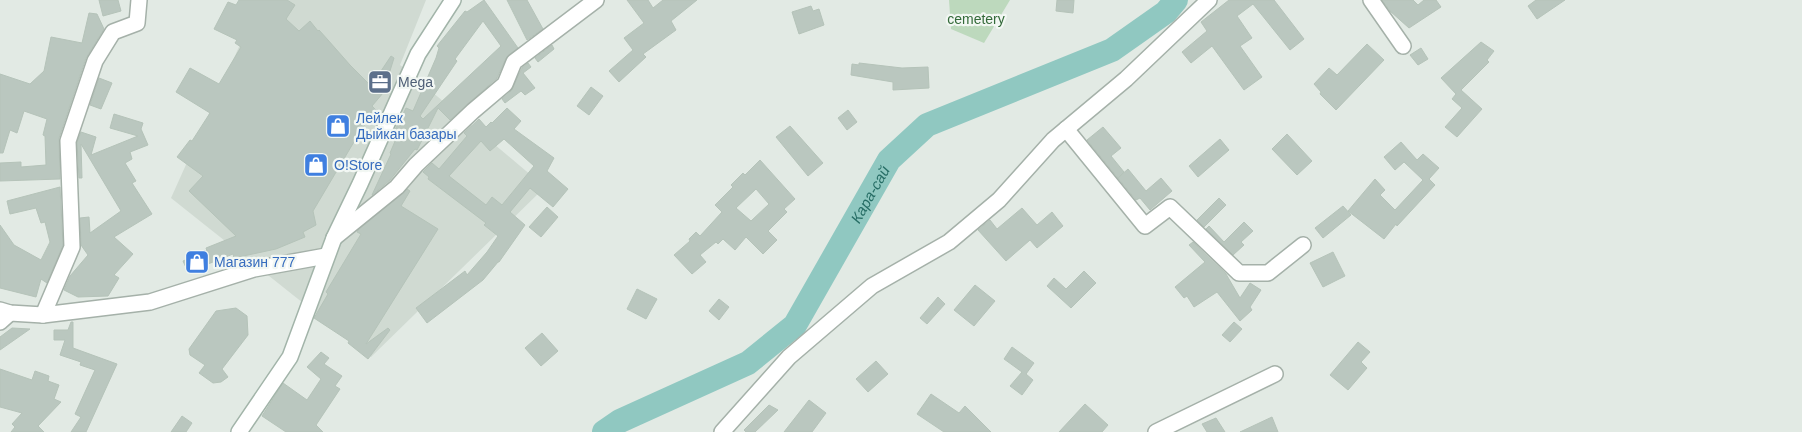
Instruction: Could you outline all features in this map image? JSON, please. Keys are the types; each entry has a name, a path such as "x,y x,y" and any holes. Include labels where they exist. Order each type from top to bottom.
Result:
{"street":[{"path":"43,315 72,247 68,141 95,61 113,32 137,22 139,0"},
{"path":"239,432 290,357 326,256 418,54 453,0"},
{"path":"334,238 397,187 416,165 472,111 506,84 514,62 596,0"},
{"path":"722,432 789,357 872,286 949,242 999,200 1053,140 1126,79 1209,0"},
{"path":"1371,0 1403,46"},
{"path":"1066,129 1145,226 1170,207 1238,273 1268,273 1303,245"},
{"path":"4,315 43,315 150,302 254,269 326,256"},
{"path":"1156,432 1275,374"}],"shaded area":[{"name":"Лейлек Дыйкан базары","path":"260,0 426,0 400,65 545,187 371,357 171,198"}],"green space":[{"name":"cemetery","path":"949,0 1010,0 984,43 951,29"}],"building":[{"path":"99,0 118,0 121,11 103,16"},
{"path":"239,0 287,0 295,5 286,19 299,31 310,21 371,86 391,56 394,58 383,93 372,106 376,110 361,130 313,211 316,225 303,232 305,237 276,249 234,258 233,254 188,272 183,261 207,251 206,248 236,236 189,191 203,176 177,157 190,140 192,141 210,113 176,92 190,68 219,84 241,47 235,43 237,40 214,29 228,2 236,5"},
{"path":"484,0 518,48 506,58 497,78 450,120 438,108 417,150 415,149 390,180 372,195 399,132 395,130 406,108 413,111 436,58 439,48 437,46 465,11 467,12","holes":["483,21 501,46 423,119 420,116 457,61 455,59"]},
{"path":"507,0 527,0 543,29 527,40"},
{"path":"627,0 648,0 653,8 663,0 697,0 671,21 676,30 643,54 646,57 619,82 609,71 633,50 624,38 644,23"},
{"path":"1057,0 1074,0 1073,13 1056,11"},
{"path":"1229,0 1274,0 1304,39 1290,50 1253,4 1237,16 1252,38 1240,46 1262,77 1244,90 1212,46 1191,63 1182,52 1207,31 1201,22"},
{"path":"1382,0 1413,0 1418,5 1424,0 1436,0 1441,7 1409,28 1390,11"},
{"path":"1536,0 1565,0 1537,19 1528,6"},
{"path":"811,6 813,11 819,9 824,25 799,34 792,12"},
{"path":"89,13 97,14 104,29 86,58 59,138 60,179 0,181 0,163 21,162 21,167 46,165 45,136 43,135 47,119 24,111 17,133 10,130 3,153 0,153 0,74 30,84 44,71 51,37 82,43"},
{"path":"1481,42 1494,51 1487,60 1489,62 1461,90 1482,109 1457,137 1445,127 1462,108 1452,99 1456,94 1441,78"},
{"path":"1367,44 1384,60 1336,110 1320,94 1321,92 1314,84 1329,68 1337,75"},
{"path":"552,45 554,49 538,62 535,58"},
{"path":"1421,48 1428,59 1418,65 1410,55"},
{"path":"528,63 531,67 523,73 535,88 525,95 521,91 505,103 502,99 511,91 522,68"},
{"path":"859,63 902,68 928,67 929,88 893,90 893,82 851,75 852,64 859,65"},
{"path":"99,78 112,83 101,109 90,105"},
{"path":"591,87 603,96 589,115 577,106"},
{"path":"507,108 521,121 514,129 554,158 547,171 568,189 553,207 530,188 510,212 525,225 499,262 483,280 427,323 416,308 465,271 467,275 498,236 484,225 486,223 428,179 429,177 423,172 432,163 439,169 467,136 464,133 479,119 486,127","holes":["504,139 534,166 502,205 492,197 486,205 449,176 481,141 490,151"]},
{"path":"848,110 857,122 847,130 838,118"},
{"path":"114,114 143,123 141,129 148,145 130,152 132,159 125,163 136,181 132,183 152,214 114,237 133,254 114,275 119,278 108,296 78,297 64,290 70,276 88,255 81,245 80,218 89,217 90,233 121,211 81,144 82,178 79,178 77,142 81,132 96,137 91,155 138,136 110,128"},
{"path":"790,126 823,163 808,176 776,137"},
{"path":"1103,127 1121,148 1111,156 1124,172 1118,178 1087,140"},
{"path":"1287,134 1312,161 1297,175 1272,149"},
{"path":"1220,139 1229,150 1198,177 1189,166"},
{"path":"1401,142 1417,160 1423,154 1439,168 1429,179 1435,185 1397,226 1396,224 1384,239 1348,211 1375,179 1385,190 1380,195 1395,210 1423,180 1404,162 1395,170 1384,157"},
{"path":"760,160 795,199 784,209 787,212 768,231 777,240 763,254 746,237 735,250 723,239 718,244 716,242 700,255 706,262 692,274 674,255 690,241 689,239 696,232 700,236 722,212 715,205 733,187 731,185 743,173 745,175","holes":["756,189 769,204 751,221 736,208"]},
{"path":"1128,169 1146,191 1161,178 1172,191 1150,210 1140,198 1136,200 1118,178"},
{"path":"60,187 63,245 47,283 41,279 36,297 0,288 0,225 14,245 41,260 50,242 45,222 41,223 36,208 10,214 7,201"},
{"path":"407,189 410,191 401,206 438,229 366,344 388,328 390,330 368,359 348,343 349,341 314,318 328,294 326,292 361,234 357,232 358,230"},
{"path":"1219,198 1226,205 1204,227 1197,220"},
{"path":"1343,206 1351,215 1323,238 1315,228"},
{"path":"547,207 558,217 541,237 529,227"},
{"path":"1022,208 1037,225 1052,212 1063,226 1037,248 1030,240 1006,261 978,230 990,220 997,229"},
{"path":"1244,222 1253,231 1241,242 1244,245 1233,255 1206,229 1209,226 1224,242"},
{"path":"1193,242 1226,274 1240,298 1250,283 1261,290 1250,307 1252,310 1240,321 1217,292 1194,307 1187,296 1184,298 1175,287 1205,262 1189,245"},
{"path":"1333,252 1345,276 1323,287 1310,263"},
{"path":"1084,271 1096,283 1071,308 1047,286 1054,278 1066,289"},
{"path":"975,285 995,301 974,326 954,310"},
{"path":"637,289 657,299 646,319 627,309"},
{"path":"938,297 945,304 927,324 920,318"},
{"path":"719,299 729,307 719,320 709,311"},
{"path":"236,308 247,316 248,335 222,369 228,377 221,382 213,383 199,373 205,365 190,355 189,349 216,311"},
{"path":"71,322 73,322 73,348 117,364 86,432 71,432 81,417 75,414 95,370 80,365 81,362 60,355 65,340 54,340 54,330 68,330"},
{"path":"1234,322 1242,329 1230,342 1222,335"},
{"path":"12,328 30,329 0,350 0,337"},
{"path":"542,333 558,351 541,366 525,348"},
{"path":"1358,342 1370,352 1361,362 1367,368 1348,390 1330,375"},
{"path":"1012,347 1034,363 1026,374 1033,380 1022,395 1010,386 1022,372 1004,359"},
{"path":"321,352 329,358 324,364 342,376 335,386 340,389 316,425 323,432 286,432 262,416 283,383 307,400 321,379 307,367"},
{"path":"876,361 888,374 868,392 856,379"},
{"path":"0,369 32,380 35,371 49,376 48,381 59,385 54,399 61,402 38,426 44,432 11,432 15,427 12,424 22,413 0,407"},
{"path":"931,394 959,413 965,406 991,432 944,432 917,414"},
{"path":"809,400 826,413 812,432 784,432"},
{"path":"1085,404 1108,425 1102,432 1059,432"},
{"path":"769,405 778,410 755,432 746,432 744,430"},
{"path":"182,416 192,423 186,432 171,432"},
{"path":"1272,417 1278,432 1240,432"},
{"path":"1216,418 1225,432 1207,432 1202,424"}],"waterway":[{"name":"Кара-сай","path":"604,432 620,421 748,363 795,325 889,160 927,125 1112,50 1166,12 1176,0"}],"place":[{"name":"Mega","path":"380,82"},
{"name":"Лейлек Дыйкан базары","path":"338,126"},
{"name":"O!Store","path":"316,165"},
{"name":"Магазин 777","path":"197,262"}]}
